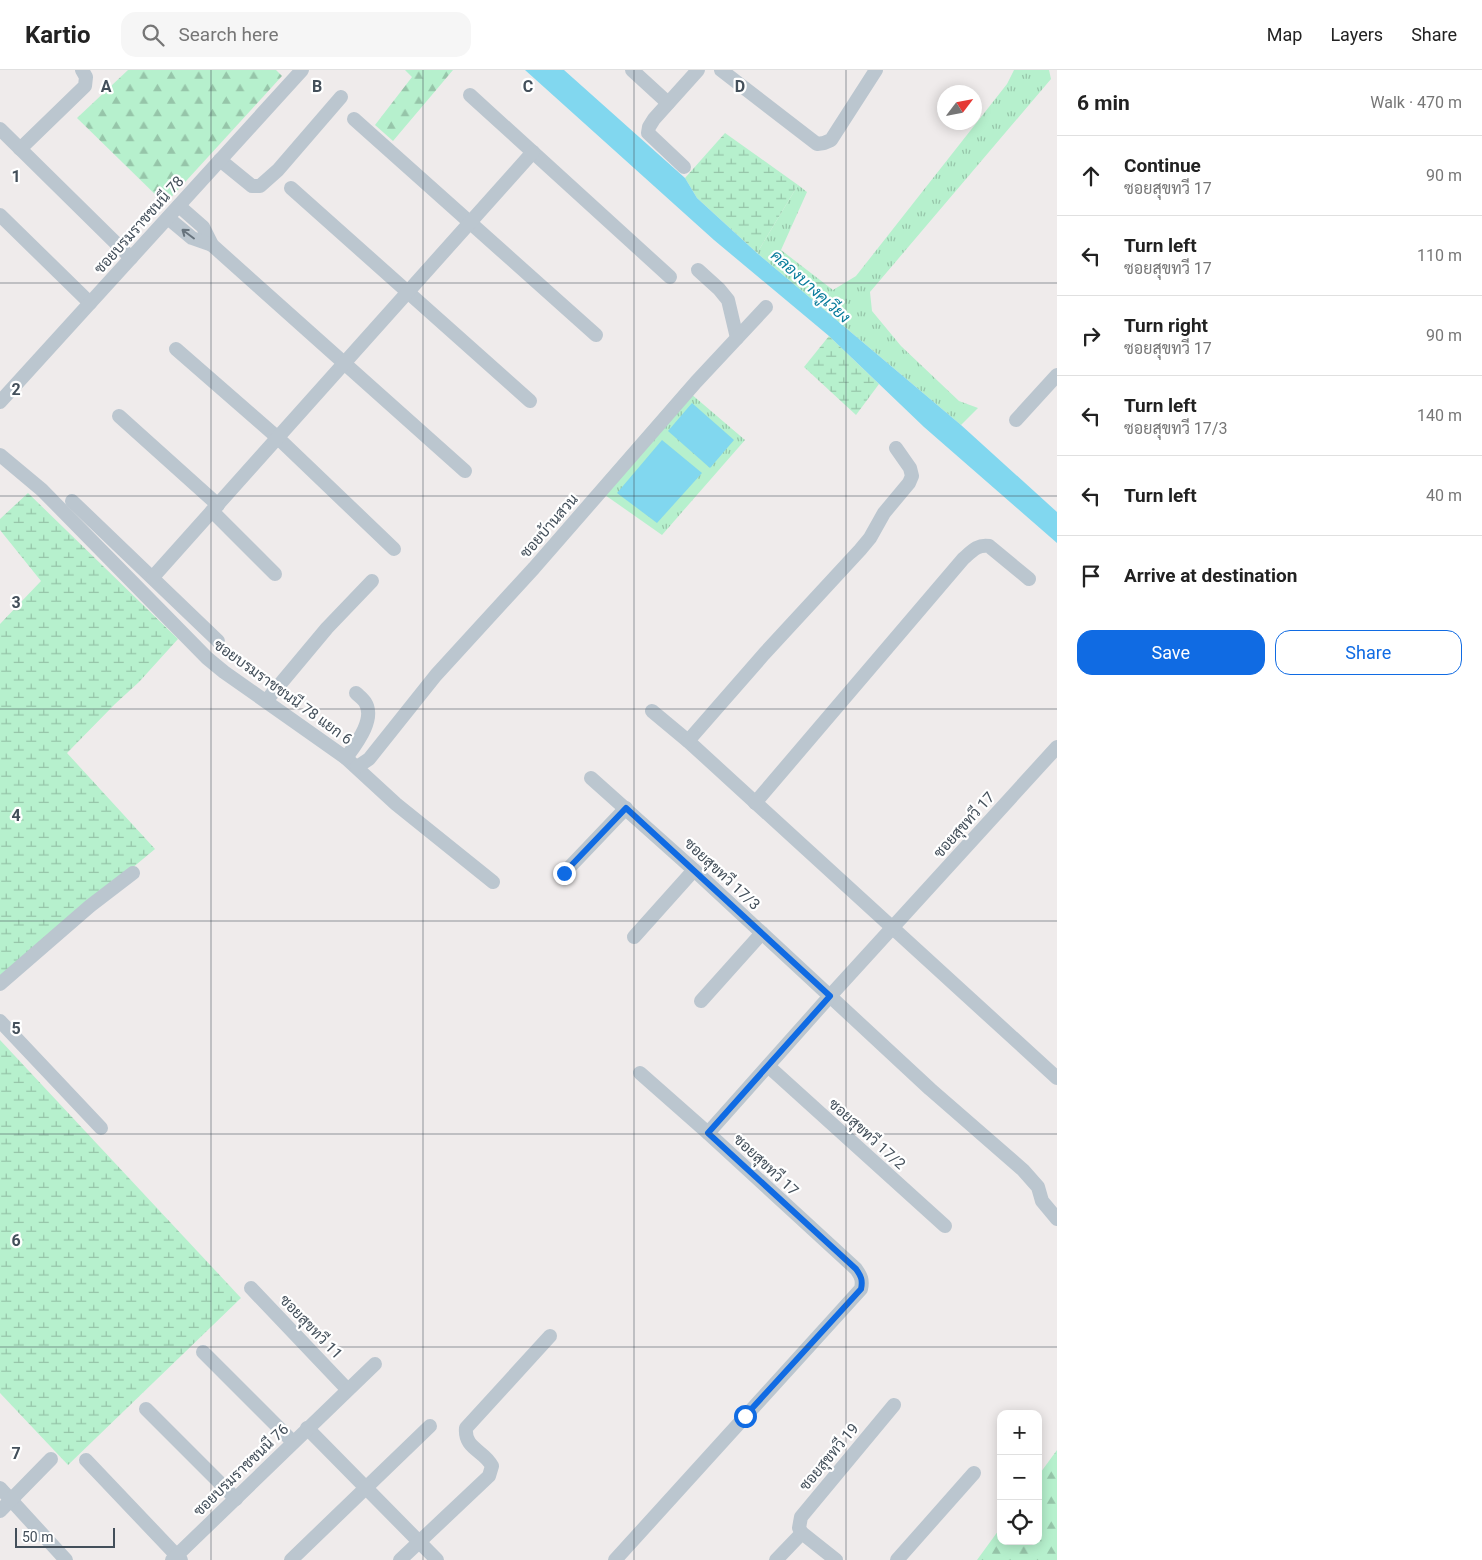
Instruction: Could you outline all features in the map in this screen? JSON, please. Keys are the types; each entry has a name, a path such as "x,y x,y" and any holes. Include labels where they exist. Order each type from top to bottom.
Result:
{"street":[{"path":"20,150 85,86 86,77 82,70"},
{"name":"ซอยบรมราชชนนี 78","path":"0,402 302,70"},
{"path":"632,70 668,103"},
{"path":"684,167 648,133 654,119 698,70"},
{"path":"721,70 817,144 831,140 871,72"},
{"path":"470,95 670,277"},
{"path":"220,160 252,186 260,186 278,170 341,97"},
{"path":"354,119 596,335"},
{"path":"0,129 131,258"},
{"path":"153,577 533,152"},
{"path":"291,188 530,401"},
{"path":"179,206 203,227 212,245 465,471"},
{"path":"0,215 90,303"},
{"path":"168,218 192,238 212,245"},
{"path":"698,270 728,300 738,338"},
{"name":"ซอยบ้านสวน","path":"357,767 369,759 436,675 534,568 696,382 766,307"},
{"path":"176,349 278,438 394,549"},
{"path":"1016,420 1057,375"},
{"path":"119,416 215,508 275,574"},
{"path":"688,741 860,550 870,538 884,513 910,483 912,476 910,468 896,448"},
{"name":"ซอยบรมราชชนนี 78 แยก 6","path":"0,455 42,490 207,658 346,758 396,804 493,882"},
{"path":"72,501 218,641"},
{"path":"755,803 975,548 982,545 989,546 1029,579"},
{"path":"266,701 328,628 372,581"},
{"path":"346,758 361,737 368,713 365,702 356,694"},
{"path":"652,710 1057,1078"},
{"name":"ซอยสุขทวี 17","path":"615,1560 861,1289 862,1276 856,1269 708,1133 1057,747"},
{"name":"ซอยสุขทวี 17/3","path":"591,778 694,870 930,1089 1023,1170 1038,1188 1042,1201 1057,1219"},
{"path":"564,873 626,808"},
{"path":"634,937 694,870"},
{"path":"0,984 90,906 133,873"},
{"path":"701,1001 762,933"},
{"path":"0,1021 101,1128"},
{"name":"ซอยสุขทวี 17/2","path":"768,1066 945,1226"},
{"path":"640,1073 708,1133"},
{"name":"ซอยสุขทวี 11","path":"251,1288 347,1389"},
{"path":"400,1560 489,1476 492,1466 468,1442 466,1428 550,1336"},
{"path":"202,1352 293,1442"},
{"path":"307,1428 374,1364"},
{"name":"ซอยสุขทวี 19","path":"802,1534 799,1528 800,1517 894,1404"},
{"path":"146,1409 236,1499"},
{"path":"291,1560 430,1426"},
{"name":"ซอยบรมราชชนนี 76","path":"177,1558 307,1428 437,1560"},
{"path":"0,1511 51,1460"},
{"path":"86,1460 177,1558"},
{"path":"897,1560 974,1473"},
{"path":"0,1488 63,1559"},
{"path":"776,1560 802,1534 836,1560"}],"green space":[{"path":"128,70 276,70 282,76 165,204 77,118"},
{"path":"405,70 453,70 393,141 375,125 412,77"},
{"path":"1014,70 1049,70 1051,79 870,292 872,311 901,346 959,401 978,408 961,425 757,253 798,185 807,192 781,250 833,290 856,276 971,130 982,130 982,116 1007,84"},
{"path":"725,133 798,185 757,253 697,198 685,178"},
{"path":"829,336 879,384 856,415 804,367"},
{"path":"683,387 745,440 662,535 595,488"},
{"path":"28,493 178,639 139,682 67,753 155,849 0,978 0,624 41,581 0,530 0,519"},
{"path":"0,1040 241,1298 68,1465 0,1393"},
{"path":"1057,1450 1057,1560 977,1560 997,1532 997,1545 1042,1545 1042,1471"}],"water":[{"path":"525,70 564,70 685,178 697,198 757,253 961,425 1057,512 1057,543 924,427 829,336 714,240"},
{"path":"692,403 734,440 710,468 668,431"},
{"path":"662,440 702,473 657,523 617,493"}],"route":[{"path":"564,873 626,808 830,996 708,1133 862,1276 861,1289 745,1416"}],"water label":[{"name":"คลองบางคูเวียง","path":"811,286"}]}
